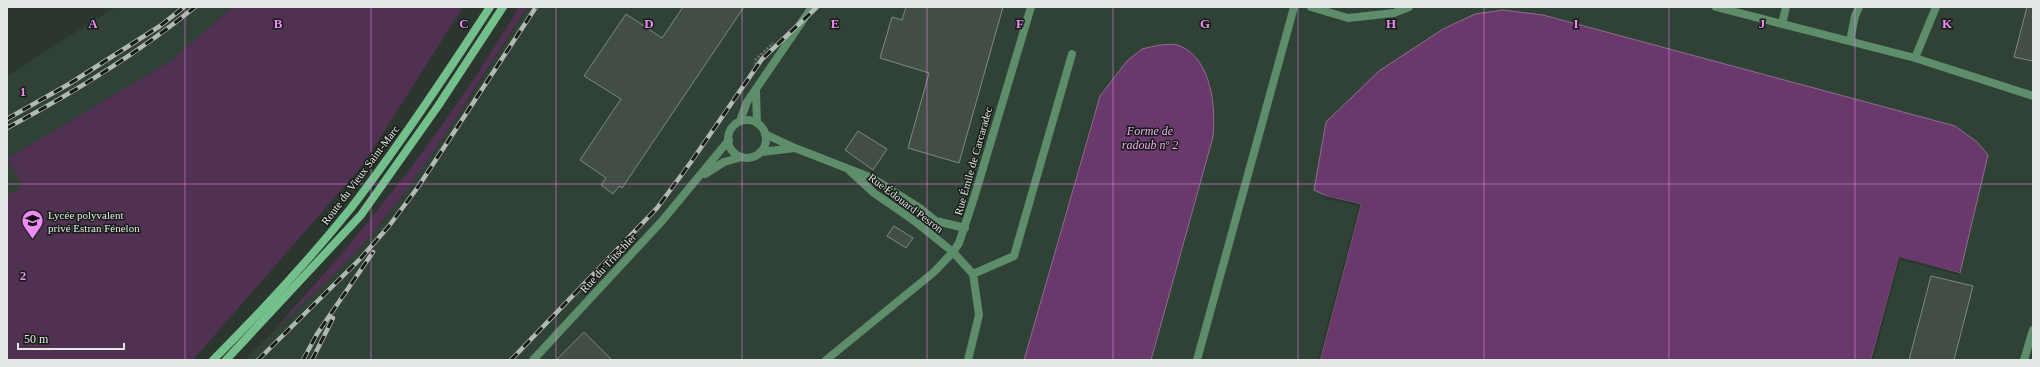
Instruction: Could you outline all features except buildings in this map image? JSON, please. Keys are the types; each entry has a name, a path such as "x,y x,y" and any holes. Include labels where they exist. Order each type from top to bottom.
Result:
{"main road":[{"name":"Route du Vieux Saint-Marc","path":"213,360 257,315 350,208 432,97 490,7"},
{"name":"Route du Vieux Saint-Marc","path":"226,360 361,215 438,106 503,7"}],"street":[{"path":"740,122 749,120 757,123 765,134 765,146 761,152 752,157 742,157 731,149 729,140 730,131 740,122 747,102 812,7"},
{"name":"Rue Émile de Carcaradec","path":"826,360 934,272 953,252 965,228 1031,7"},
{"path":"1197,360 1294,7"},
{"path":"1311,7 1348,18 1394,13 1409,7"},
{"path":"1716,7 1915,58 2033,96"},
{"path":"1782,24 1786,7"},
{"path":"1850,41 1859,7"},
{"path":"1915,58 1936,7"},
{"path":"968,360 979,315 973,274 1014,256 1072,54"},
{"path":"756,90 757,123"},
{"name":"Rue Édouard Pesron","path":"765,134 795,148 872,178 921,208 936,221 965,228"},
{"name":"Rue du Tritschler","path":"533,360 662,221 698,180 729,140"},
{"name":"Rue Édouard Pesron","path":"761,152 795,148"},
{"name":"Rue du Tritschler","path":"698,180 724,162 742,157"},
{"name":"Rue Édouard Pesron","path":"848,169 874,193 953,252 973,274"},
{"path":"2024,360 2033,330"}],"shaded area":[{"path":"115,7 232,7 172,60 8,159 23,183 7,283 7,76"},
{"path":"232,7 463,7 362,166 193,360 7,360 7,195 19,189 22,183 7,159 172,60"},
{"path":"519,7 528,7 439,144 401,197 356,252 270,334 348,246 417,160 460,100"},
{"path":"528,7 2033,7 2033,360 1871,360 1899,257 1960,273 1586,27 1543,15 1361,204 1320,360 1151,360 1213,137 1215,120 1210,82 1114,79 1100,96 1094,112 1024,360 244,360 350,258 381,224 472,95"}],"water":[{"path":"1503,10 1543,15 1955,126 1977,142 1988,155 1960,273 1899,258 1871,360 1320,360 1361,204 1329,197 1314,190 1326,122 1379,71 1443,29 1475,14"},
{"name":"Forme de radoub nº 2","path":"1159,45 1178,45 1191,52 1199,62 1210,86 1214,113 1214,126 1213,137 1151,360 1024,360 1100,96 1127,61 1142,49"}],"pier":[{"path":"1321,195 1361,204 1320,360 1318,360 1359,206 1328,199"},
{"path":"1899,257 1960,273 1959,275 1900,260 1873,360 1871,360"}],"railway":[{"path":"7,119 69,84 160,26 184,7"},
{"path":"7,128 104,72 150,41 195,7"},
{"path":"258,360 360,259 389,226 418,187 536,7"},
{"path":"511,360 657,208 691,162 762,59 817,7"},
{"path":"303,360 317,334 373,252"},
{"path":"312,360 333,318"}],"place":[{"name":"Lycée polyvalent privé Estran Fénelon","path":"33,240"}]}
